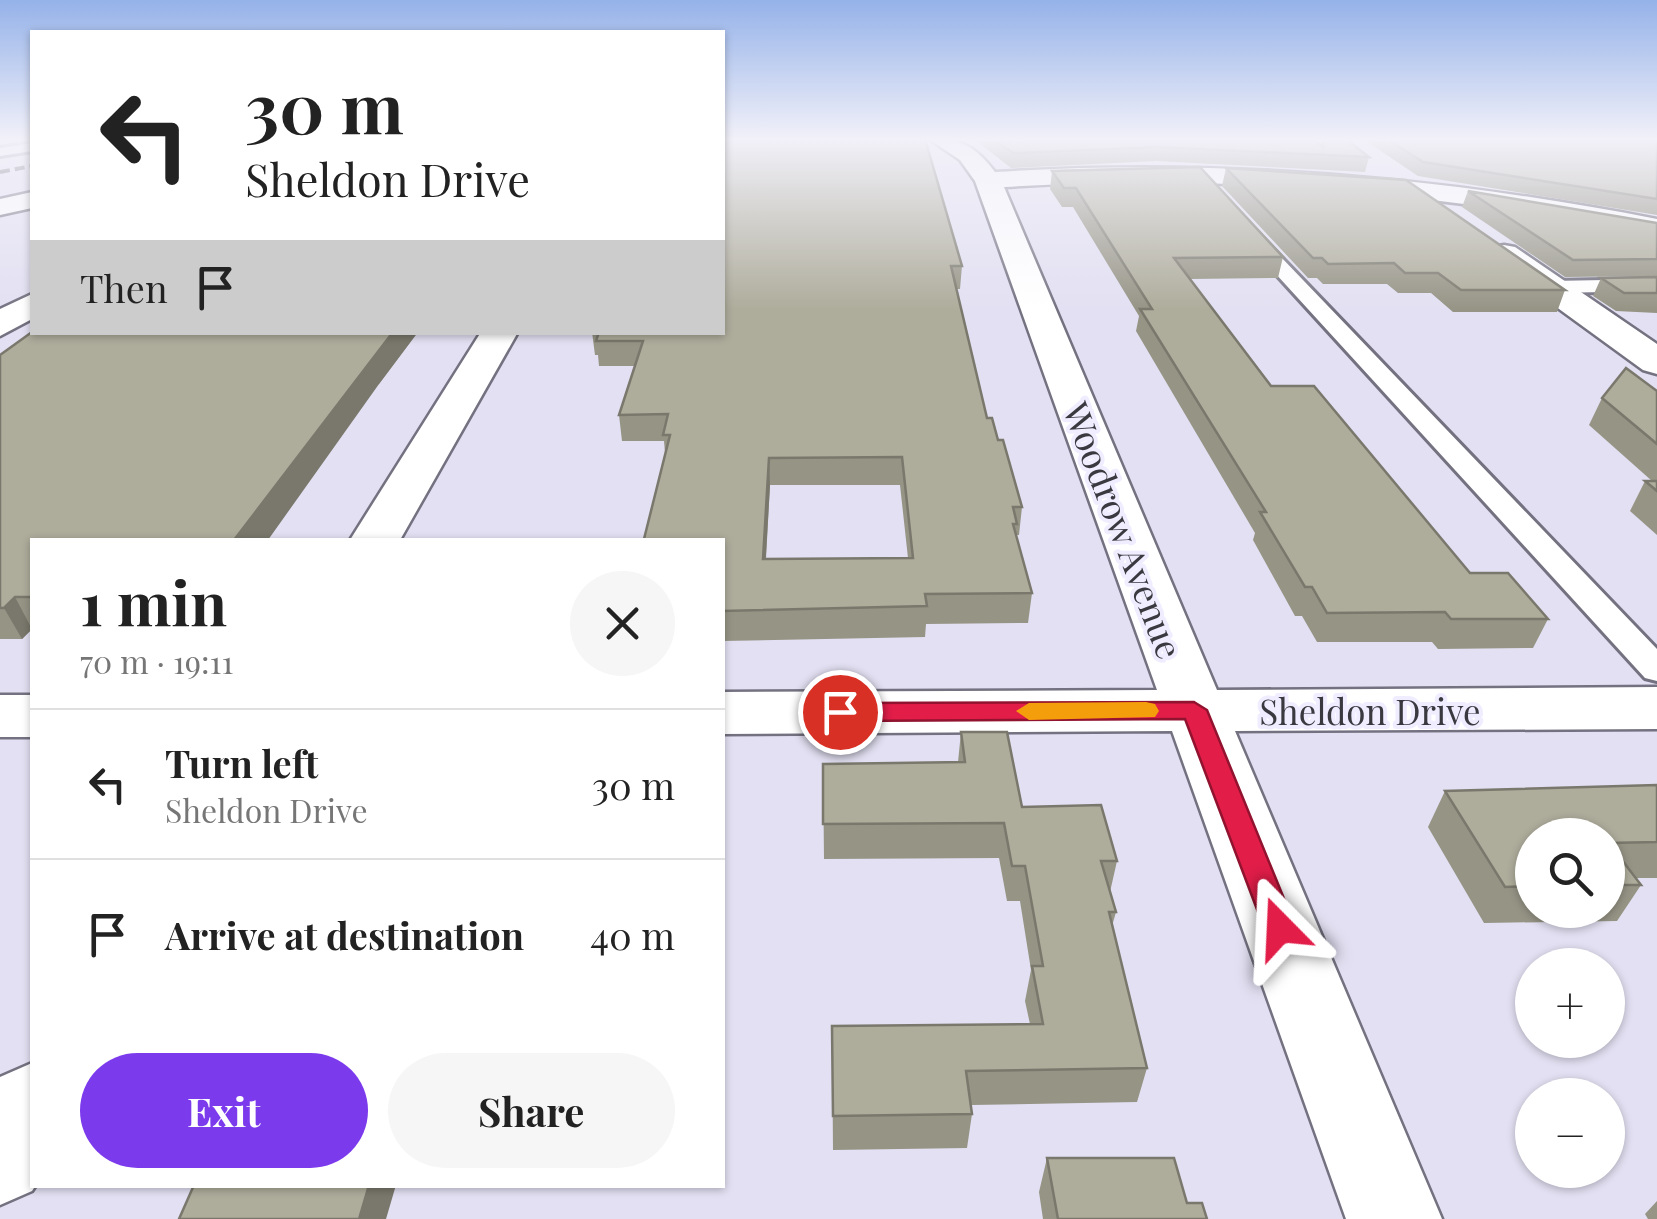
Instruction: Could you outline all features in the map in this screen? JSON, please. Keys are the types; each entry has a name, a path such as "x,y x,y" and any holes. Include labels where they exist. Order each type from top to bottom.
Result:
{"street":[{"name":"Woodrow Avenue","path":"994,196 1394,1219"},
{"path":"1422,196 1657,362"},
{"path":"1463,196 1657,228"},
{"path":"0,207 30,200"},
{"path":"0,325 30,305"},
{"path":"376,538 498,335"},
{"name":"Sheldon Drive","path":"725,712 1657,708"},
{"path":"0,716 30,716"},
{"path":"0,1159 30,1108"}],"lane":[{"path":"1237,220 1657,670"},
{"path":"1552,288 1657,286"}],"building":[{"path":"725,196 942,196 962,266 951,266 987,418 992,418 998,440 1003,440 1022,507 1013,507 1017,524 1013,524 1032,593 925,594 927,606 725,611 725,538 644,538 670,435 663,435 668,414 619,415 643,341 596,341 598,335 725,335","holes":["902,457 913,558 763,559 769,458"]},
{"path":"1081,196 1227,196 1283,257 1174,258 1271,386 1314,386 1470,573 1508,573 1548,619 1451,619 1445,612 1327,613 1312,587 1305,587 1260,512 1266,512 1140,309 1152,309"},
{"path":"1253,196 1429,196 1565,290 1461,290 1438,273 1405,273 1394,263 1328,264 1322,258 1313,258"},
{"path":"1475,196 1497,196 1657,223 1657,259 1573,260"},
{"path":"1657,277 1657,293 1624,293 1601,278"},
{"path":"30,333 391,335 236,538 30,538 30,597 15,597 4,608 0,608 0,355"},
{"path":"1626,368 1657,391 1657,444 1602,398"},
{"path":"961,732 1007,732 1022,807 1101,805 1117,861 1101,861 1116,912 1109,912 1147,1068 966,1071 972,1114 833,1116 832,1026 1043,1024 1032,966 1043,966 1025,866 1012,866 1004,823 823,824 823,764 965,762"},
{"path":"1657,785 1657,842 1625,843 1625,818 1515,818 1515,887 1505,887 1445,791"},
{"path":"1625,864 1641,885 1625,885"},
{"path":"1047,1158 1174,1158 1187,1203 1202,1203 1207,1219 1058,1219"},
{"path":"193,1188 368,1188 359,1219 179,1219"}],"slow traffic":[{"path":"1029,711 1146,711"}],"route":[{"path":"840,712 1194,710 1280,928"}]}
